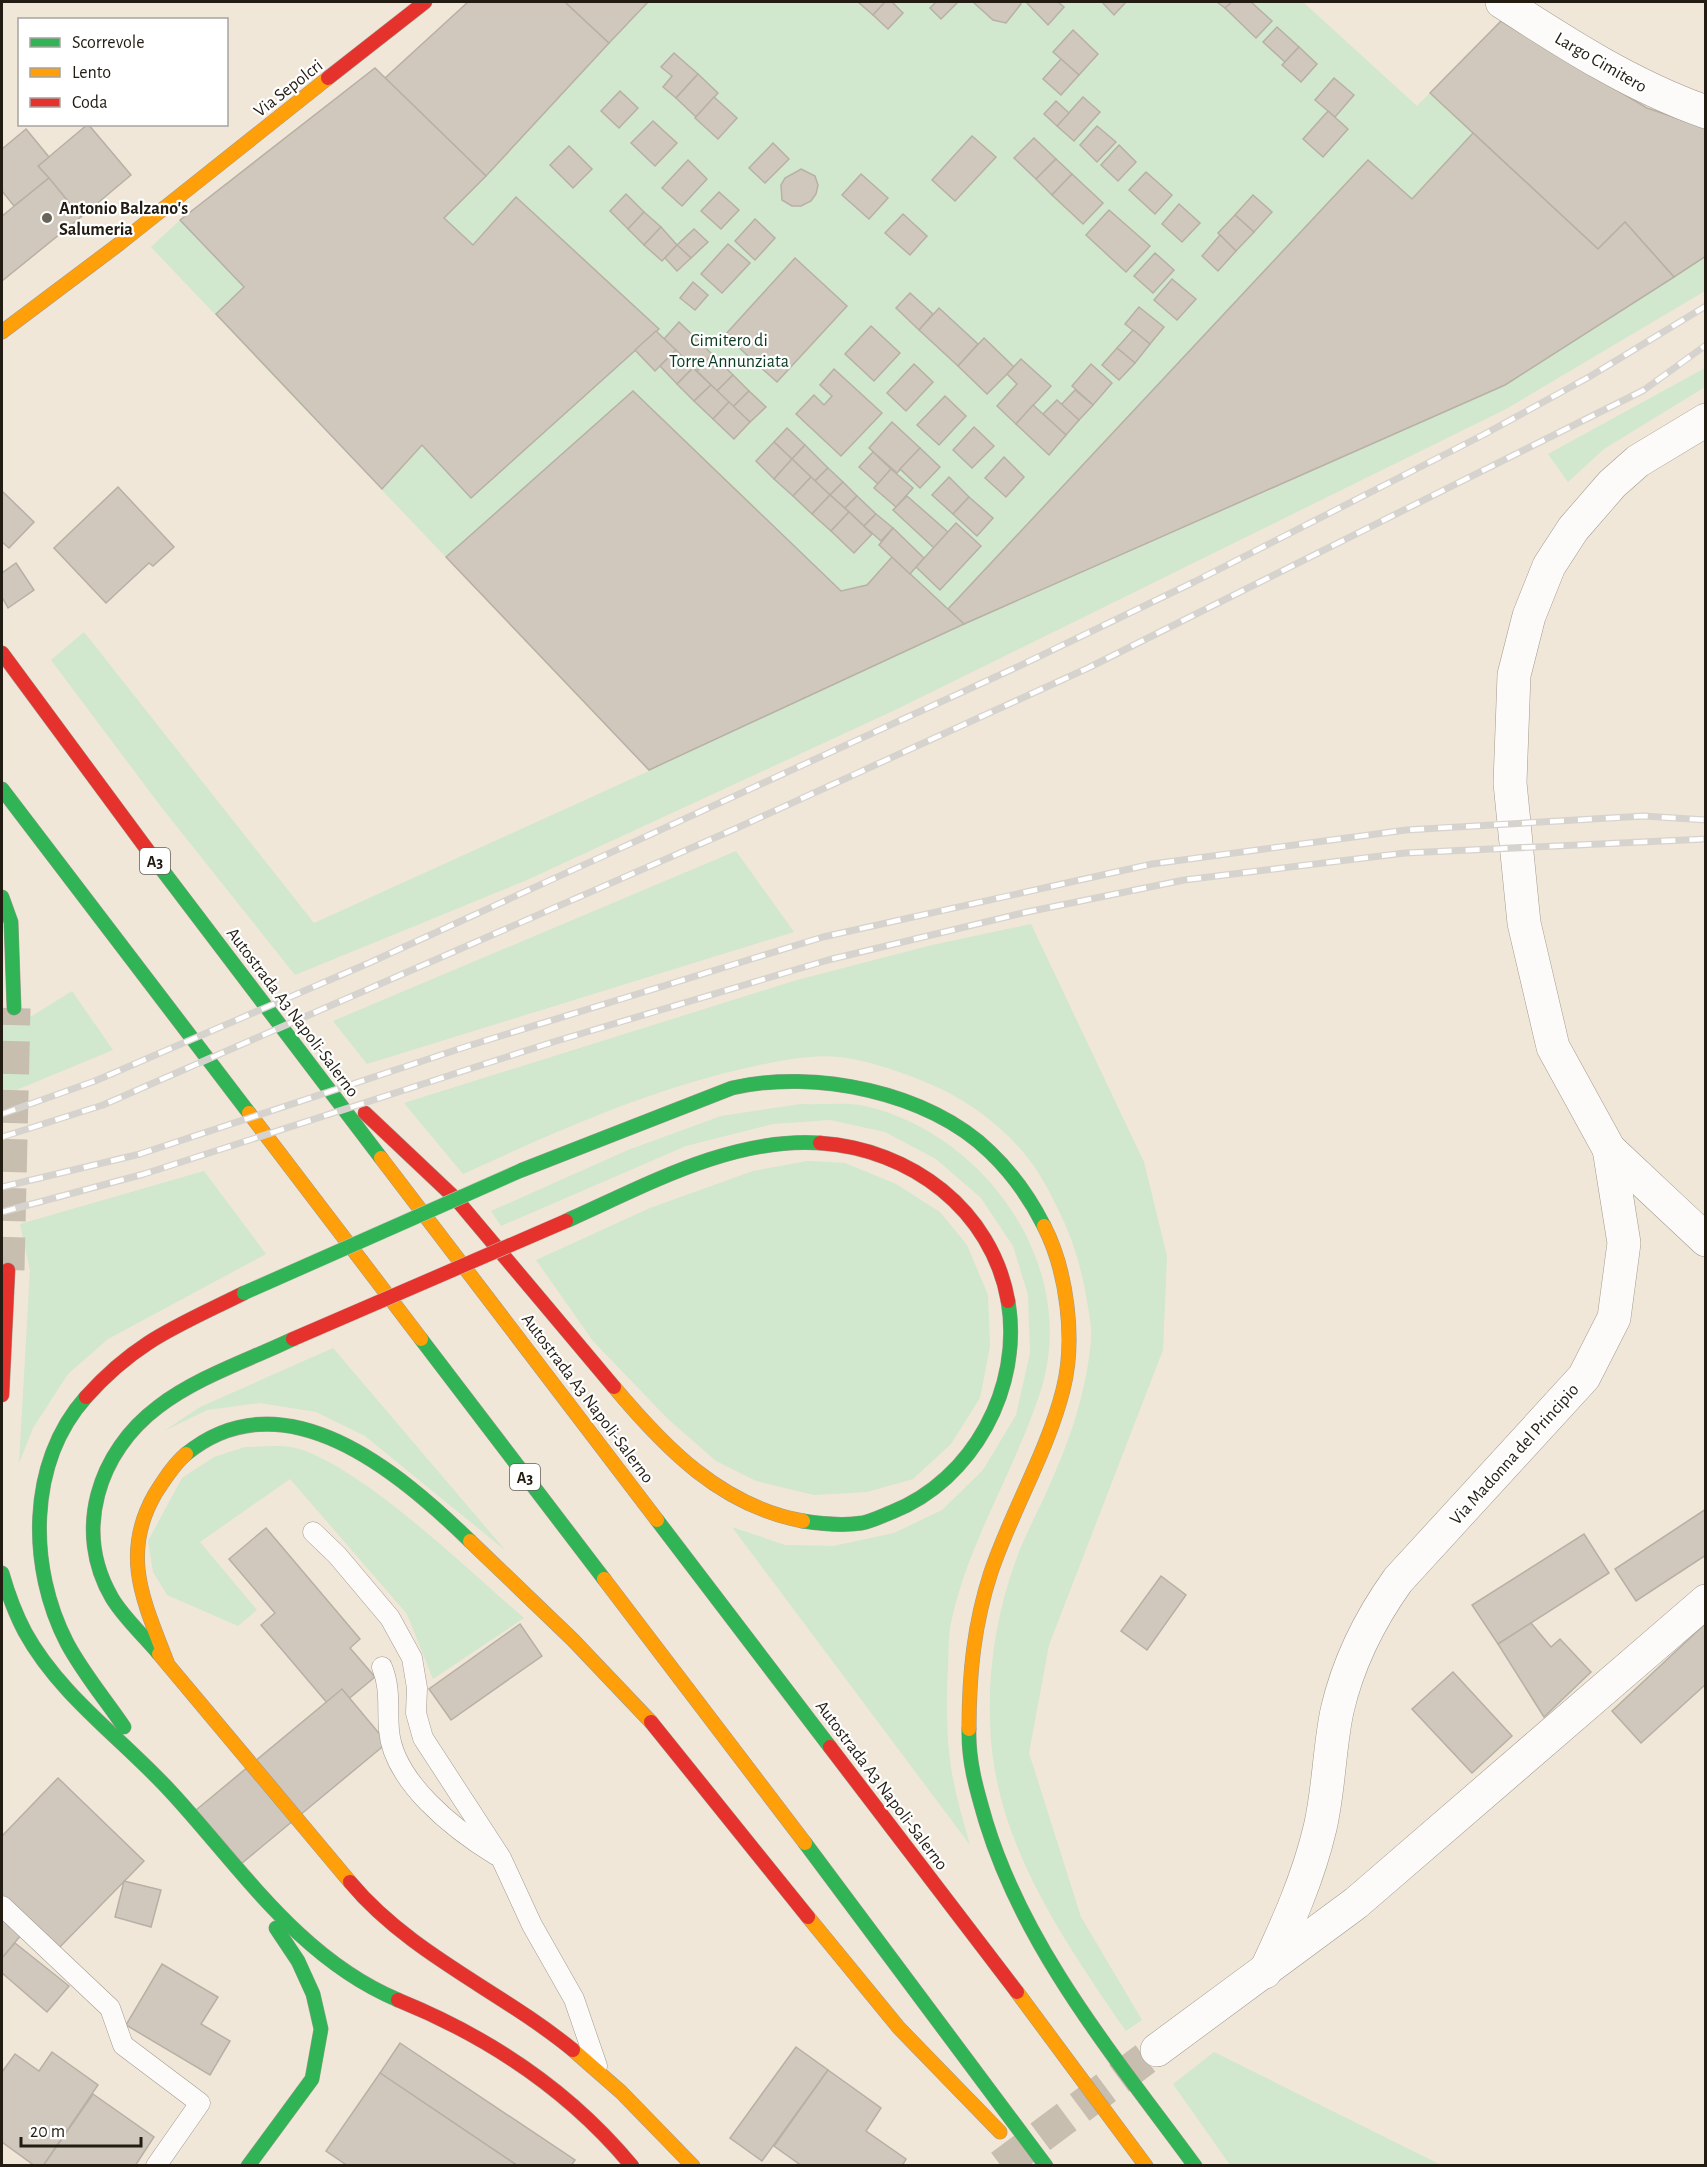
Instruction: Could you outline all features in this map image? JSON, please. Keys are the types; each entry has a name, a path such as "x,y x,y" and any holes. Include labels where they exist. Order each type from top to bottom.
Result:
{"main road":[{"name":"Via Sepolcri","path":"2,332 119,244 425,2"},
{"name":"Autostrada A3 Napoli-Salerno","path":"2,653 312,1067 1054,2041 1146,2166"},
{"name":"A3","path":"2,789 796,1832 1046,2166"},
{"path":"2,897 11,922 14,1008"},
{"path":"312,1067 401,1145 467,1210 649,1430 691,1470 725,1494 765,1512 812,1523 863,1523 910,1505 935,1490 957,1470 985,1428 1002,1389 1010,1347 1009,1297 999,1264 980,1229 944,1191 907,1167 874,1151 821,1141 776,1144 701,1164 566,1221 293,1339 175,1395 146,1418 119,1448 103,1475 94,1503 92,1534 98,1567 112,1599 369,1905 404,1935 502,1998 599,2071 644,2113 693,2166"},
{"path":"153,1771 63,1634 46,1590 40,1550 39,1491 50,1452 74,1414 105,1376 143,1344 244,1293 522,1170 717,1092 764,1083 853,1084 913,1101 961,1126 1002,1162 1037,1208 1062,1269 1070,1328 1065,1379 1046,1438 990,1569 975,1623 967,1681 970,1764 991,1840 1022,1915 1084,2013 1195,2166"},
{"path":"2,1395 8,1270"},
{"path":"167,1662 142,1592 137,1562 138,1533 167,1473 193,1447 243,1425 274,1422 308,1430 340,1442 379,1463 446,1518 534,1601 658,1731 796,1904 913,2043 1032,2166"},
{"path":"2,1573 6,1594 22,1629 44,1661 78,1701 153,1771 246,1881 311,1945 350,1976 382,1995 452,2022 506,2054 582,2112 615,2144 632,2166"},
{"path":"246,1881 298,1961 313,1994 321,2029 312,2079 248,2166"}],"street":[{"name":"Largo Cimitero","path":"1502,2 1566,43 1661,96 1706,112"},
{"name":"Via Madonna del Principio","path":"1265,1972 1301,1893 1320,1826 1338,1710 1353,1659 1375,1613 1398,1580 1584,1377 1614,1318 1624,1243 1609,1149 1553,1047 1524,923 1510,783 1514,675 1529,616 1549,566 1573,529 1612,484 1638,461 1706,420"},
{"path":"1609,1149 1706,1240"},
{"path":"1157,2050 1356,1903 1706,1601"}],"lane":[{"path":"313,1532 337,1555 390,1618 412,1658 417,1688 416,1713 423,1738 501,1858 532,1925 574,1999 599,2071"},
{"path":"382,1667 388,1682 389,1730 400,1766 439,1814 461,1834 501,1858"},
{"path":"2,1906 110,2008 123,2045 200,2103 156,2166"}],"green space":[{"name":"Cimitero di Torre Annunziata","path":"468,2 1303,2 1417,106 1501,21 1647,108 1705,128 1705,291 1506,409 893,711 527,880 295,975 162,808 51,660 84,632 314,923 649,771 151,247 180,220 386,78"},
{"path":"1705,368 1705,387 1604,449 1568,482 1548,454"},
{"path":"736,851 794,932 367,1064 333,1021"},
{"path":"1031,924 1144,1162 1167,1256 1163,1350 1049,1645 1029,1753 1081,1917 1142,2020 1126,2031 1078,1960 1035,1885 1017,1846 1003,1806 994,1764 990,1701 992,1660 999,1620 1009,1580 1020,1550 1051,1482 1071,1430 1086,1377 1091,1340 1084,1284 1072,1241 1045,1184 1023,1152 996,1125 947,1092 886,1068 863,1061 830,1056 776,1062 679,1086 606,1112 463,1174 404,1103 797,980 932,945"},
{"path":"72,991 113,1050 2,1096 2,1015 32,1016"},
{"path":"801,1104 865,1106 909,1121 950,1145 985,1176 1014,1214 1035,1255 1047,1300 1049,1346 1040,1393 1018,1451 968,1564 950,1628 947,1694 949,1750 955,1787 970,1845 732,1527 785,1545 833,1546 894,1533 942,1510 983,1470 1016,1415 1030,1353 1028,1295 1013,1246 981,1198 936,1159 885,1132 830,1120 773,1124 686,1146 501,1226 491,1211 628,1150 721,1116"},
{"path":"808,1161 845,1163 896,1184 940,1212 967,1245 988,1295 990,1346 980,1398 951,1444 913,1479 867,1492 814,1495 756,1481 716,1461 668,1419 593,1341 536,1260 650,1208 753,1171"},
{"path":"204,1171 266,1254 108,1339 68,1374 33,1428 19,1463 30,1270 20,1224"},
{"path":"333,1348 506,1551 365,1436 316,1412 260,1403 207,1410 164,1431 200,1407"},
{"path":"245,1447 291,1447 318,1456 347,1473 412,1520 524,1618 433,1679 407,1614 290,1479 200,1542 257,1610 238,1626 167,1595 153,1572 148,1541 182,1478 214,1457"},
{"path":"1214,2052 1441,2165 1230,2165 1173,2084"}],"building":[{"path":"468,2 565,2 609,43 486,176 385,78"},
{"path":"565,2 648,2 609,43"},
{"path":"858,2 885,2 873,15"},
{"path":"885,2 892,2 903,13 888,29 873,15"},
{"path":"936,2 958,2 941,19 930,8"},
{"path":"973,2 1021,2 1021,4 1006,23 993,20"},
{"path":"1026,2 1058,2 1064,7 1048,25"},
{"path":"1102,2 1124,2 1125,3 1114,15"},
{"path":"1217,2 1232,2 1225,8"},
{"path":"1232,2 1251,2 1272,21 1256,38 1225,8"},
{"path":"1501,21 1647,108 1706,128 1706,256 1674,277 1625,222 1598,249 1430,93"},
{"path":"1277,27 1299,47 1285,62 1263,42"},
{"path":"1073,30 1098,54 1079,75 1053,52"},
{"path":"1299,47 1317,64 1301,82 1282,65"},
{"path":"674,53 698,74 676,98 663,87 672,76 661,67"},
{"path":"1061,59 1079,75 1061,95 1043,79"},
{"path":"375,68 486,176 444,218 473,245 516,197 659,329 471,498 422,445 382,489 216,314 244,287 180,220"},
{"path":"698,74 718,93 696,117 676,98"},
{"path":"1334,78 1354,95 1335,117 1315,100"},
{"path":"620,91 638,108 619,128 601,111"},
{"path":"714,97 737,118 718,139 695,118"},
{"path":"1083,97 1100,112 1074,141 1057,126"},
{"path":"1056,101 1069,113 1057,126 1044,114"},
{"path":"1328,111 1348,129 1323,157 1303,139"},
{"path":"653,121 677,143 655,166 631,143"},
{"path":"86,126 90,126 131,175 81,217 38,166"},
{"path":"1097,126 1116,142 1097,162 1080,145"},
{"path":"26,129 49,157 38,166 49,178 14,206 2,191 2,149"},
{"path":"1473,133 1598,249 1625,222 1674,277 1505,385 964,624 948,609 1368,160 1412,199"},
{"path":"972,136 996,157 955,201 932,180"},
{"path":"1034,138 1056,159 1036,179 1014,158"},
{"path":"773,143 789,159 765,183 749,168"},
{"path":"1119,145 1136,162 1118,181 1101,165"},
{"path":"569,146 592,169 573,188 550,165"},
{"path":"1056,159 1072,174 1052,195 1036,179"},
{"path":"688,160 707,179 682,206 662,188"},
{"path":"801,169 815,176 818,185 816,194 811,201 801,206 792,206 782,200 781,185 785,178"},
{"path":"1146,172 1172,195 1155,214 1129,190"},
{"path":"861,174 888,198 869,219 842,195"},
{"path":"1072,174 1103,203 1083,224 1052,195"},
{"path":"49,178 81,217 2,281 2,216"},
{"path":"719,192 739,210 721,229 701,211"},
{"path":"626,194 644,212 628,229 610,211"},
{"path":"1253,195 1272,212 1254,232 1235,215"},
{"path":"1179,204 1200,223 1182,242 1162,224"},
{"path":"1109,210 1150,246 1126,272 1086,235"},
{"path":"644,212 661,227 644,245 628,229"},
{"path":"903,214 927,236 910,255 885,233"},
{"path":"1235,215 1254,232 1236,251 1218,233"},
{"path":"755,219 775,238 755,260 735,241"},
{"path":"661,227 677,245 662,261 644,245"},
{"path":"694,229 708,242 691,258 677,245"},
{"path":"1220,235 1236,251 1218,271 1202,256"},
{"path":"728,244 750,263 722,293 701,274"},
{"path":"677,245 691,258 677,271 665,258"},
{"path":"1155,253 1174,270 1153,293 1134,276"},
{"path":"795,258 847,306 777,382 725,335"},
{"path":"1172,279 1196,299 1177,320 1154,300"},
{"path":"693,282 708,295 695,310 680,298"},
{"path":"910,293 933,314 919,330 896,308"},
{"path":"1139,307 1164,327 1150,344 1125,324"},
{"path":"939,308 978,344 958,366 919,330"},
{"path":"679,322 712,354 697,371 664,339"},
{"path":"871,326 900,353 874,381 845,354"},
{"path":"1133,330 1150,344 1135,363 1117,348"},
{"path":"656,331 676,350 655,371 635,350"},
{"path":"984,338 1014,367 987,394 958,366"},
{"path":"1117,348 1135,363 1119,380 1102,365"},
{"path":"676,350 693,368 677,384 660,366"},
{"path":"712,354 733,375 717,391 697,371"},
{"path":"1021,359 1051,386 1016,424 997,406 1017,384 1007,374"},
{"path":"914,364 933,382 906,411 887,393"},
{"path":"1091,364 1112,383 1093,405 1072,386"},
{"path":"693,368 711,385 694,401 677,384"},
{"path":"834,369 882,413 841,456 796,414 814,395 824,405 832,396 820,385"},
{"path":"733,375 749,391 733,407 717,391"},
{"path":"711,385 729,402 713,419 694,401"},
{"path":"1075,390 1093,405 1079,420 1061,405"},
{"path":"633,391 841,591 867,585 892,557 964,624 649,770 446,557"},
{"path":"749,391 766,407 750,422 733,407"},
{"path":"945,396 966,416 939,445 917,425"},
{"path":"1057,400 1079,420 1066,435 1043,414"},
{"path":"729,402 750,422 734,439 713,419"},
{"path":"1033,405 1066,435 1049,455 1016,424"},
{"path":"892,422 920,448 897,473 869,448"},
{"path":"974,427 994,446 972,468 953,450"},
{"path":"787,428 805,445 792,459 774,442"},
{"path":"774,442 792,459 774,479 756,461"},
{"path":"805,445 828,468 815,481 792,459"},
{"path":"920,448 940,467 920,488 900,469"},
{"path":"873,452 891,469 878,484 859,467"},
{"path":"1004,457 1024,477 1006,497 985,478"},
{"path":"792,459 811,477 793,496 774,479"},
{"path":"828,468 843,482 830,495 815,481"},
{"path":"891,469 913,488 896,507 874,488"},
{"path":"811,477 830,495 812,514 793,496"},
{"path":"949,477 969,497 953,514 932,495"},
{"path":"843,482 857,496 845,508 830,495"},
{"path":"118,487 174,547 153,566 149,563 106,603 54,548"},
{"path":"2,491 34,522 9,548 2,542"},
{"path":"830,495 849,512 831,531 812,514"},
{"path":"857,496 876,514 864,526 845,508"},
{"path":"907,496 948,532 934,548 893,510"},
{"path":"969,497 993,518 977,536 953,514"},
{"path":"849,512 872,534 854,553 831,531"},
{"path":"876,514 893,528 881,541 864,526"},
{"path":"956,523 981,546 940,590 916,567"},
{"path":"893,528 924,558 910,574 879,545"},
{"path":"16,563 34,590 8,608 2,597 2,573"},
{"path":"1706,1509 1706,1555 1636,1601 1615,1569"},
{"path":"266,1528 360,1639 350,1648 375,1677 334,1711 261,1625 275,1613 229,1559"},
{"path":"1584,1534 1609,1573 1498,1644 1472,1605"},
{"path":"1161,1576 1186,1595 1147,1650 1121,1631"},
{"path":"1531,1623 1551,1647 1560,1639 1591,1672 1544,1717 1498,1644"},
{"path":"1706,1623 1706,1684 1641,1743 1612,1711"},
{"path":"520,1624 542,1656 451,1720 429,1689"},
{"path":"1453,1672 1512,1736 1472,1773 1412,1709"},
{"path":"342,1689 387,1743 236,1868 190,1815"},
{"path":"58,1778 144,1861 57,1950 2,1896 2,1836"},
{"path":"124,1881 161,1890 151,1927 115,1917"},
{"path":"2,1918 21,1935 2,1958"},
{"path":"15,1943 69,1986 47,2012 2,1973 2,1958"},
{"path":"162,1964 218,1997 201,2024 230,2041 210,2075 126,2025"},
{"path":"400,2043 575,2160 571,2166 518,2166 380,2073"},
{"path":"796,2047 828,2070 762,2161 730,2138"},
{"path":"52,2052 98,2085 43,2166 35,2166 2,2142 2,2072 15,2054 39,2071"},
{"path":"828,2070 881,2108 866,2131 906,2159 902,2166 802,2166 774,2146"},
{"path":"380,2073 518,2166 348,2166 326,2151"},
{"path":"93,2094 154,2137 135,2166 43,2166"}],"tunnel":[{"path":"8,1270 14,1008"},
{"path":"1001,2166 1157,2050"}],"railway":[{"path":"2,1114 95,1081 369,963 1015,668 1194,582 1483,435 1589,377 1706,306"},
{"path":"2,1137 103,1105 737,828 1088,668 1644,390 1706,345"},
{"path":"2,1187 140,1154 468,1046 823,937 1152,864 1406,830 1644,816 1706,820"},
{"path":"2,1212 144,1174 553,1042 828,960 1027,912 1184,880 1405,853 1706,839"}],"traffic: fast":[{"path":"2,789 249,1113"},
{"path":"160,867 381,1158"},
{"path":"2,897 11,922 14,1008"},
{"path":"522,1170 732,1088 764,1083 834,1084 869,1090 903,1100 965,1131 990,1152 1014,1178 1044,1226"},
{"path":"566,1221 658,1179 721,1156 787,1143 820,1143"},
{"path":"244,1293 522,1170"},
{"path":"803,1521 825,1524 855,1524 870,1521 921,1497 946,1478 968,1454 986,1427 999,1397 1008,1366 1011,1333 1008,1301"},
{"path":"159,1654 117,1605 100,1572 94,1546 94,1520 98,1494 107,1470 120,1446 137,1425 173,1396 206,1378 293,1339"},
{"path":"421,1339 604,1579"},
{"path":"86,1397 67,1423 53,1453 44,1484 40,1517 40,1550 45,1582 54,1614 67,1643 124,1727"},
{"path":"186,1454 223,1432 262,1424 300,1428 338,1442 375,1462 409,1487 470,1541"},
{"path":"657,1520 830,1747"},
{"path":"2,1573 25,1632 39,1655 74,1697 153,1773 248,1881 302,1936 331,1961 363,1982 398,2000"},
{"path":"969,1729 976,1788 986,1822 1003,1870 1024,1915 1076,2002 1195,2166"},
{"path":"805,1843 1046,2166"},
{"path":"248,2166 312,2079 321,2029 313,1994 298,1961 276,1928"}],"traffic: slow":[{"path":"2,332 119,244 328,78"},
{"path":"249,1113 421,1339"},
{"path":"381,1158 657,1520"},
{"path":"969,1729 974,1649 985,1591 999,1549 1048,1436 1067,1370 1069,1328 1064,1284 1044,1226"},
{"path":"614,1387 654,1432 697,1471 746,1502 773,1513 803,1521"},
{"path":"167,1662 144,1599 137,1558 145,1516 155,1494 173,1467 186,1454"},
{"path":"470,1541 573,1640 651,1722"},
{"path":"604,1579 805,1843"},
{"path":"159,1654 350,1882"},
{"path":"808,1917 899,2028 1000,2132"},
{"path":"1017,1992 1146,2166"},
{"path":"573,2050 621,2092 693,2166"}],"traffic: jam":[{"path":"328,78 425,2"},
{"path":"2,653 160,867"},
{"path":"365,1113 456,1199 614,1387"},
{"path":"820,1143 854,1148 886,1157 915,1172 942,1190 965,1213 985,1239 999,1268 1008,1301"},
{"path":"293,1339 566,1221"},
{"path":"2,1395 8,1270"},
{"path":"86,1397 123,1361 159,1336 244,1293"},
{"path":"651,1722 808,1917"},
{"path":"830,1747 1017,1992"},
{"path":"350,1882 400,1930 573,2050"},
{"path":"398,2000 464,2031 526,2068 582,2113 632,2166"}],"place":[{"name":"Antonio Balzano's Salumeria","path":"47,218"}]}
